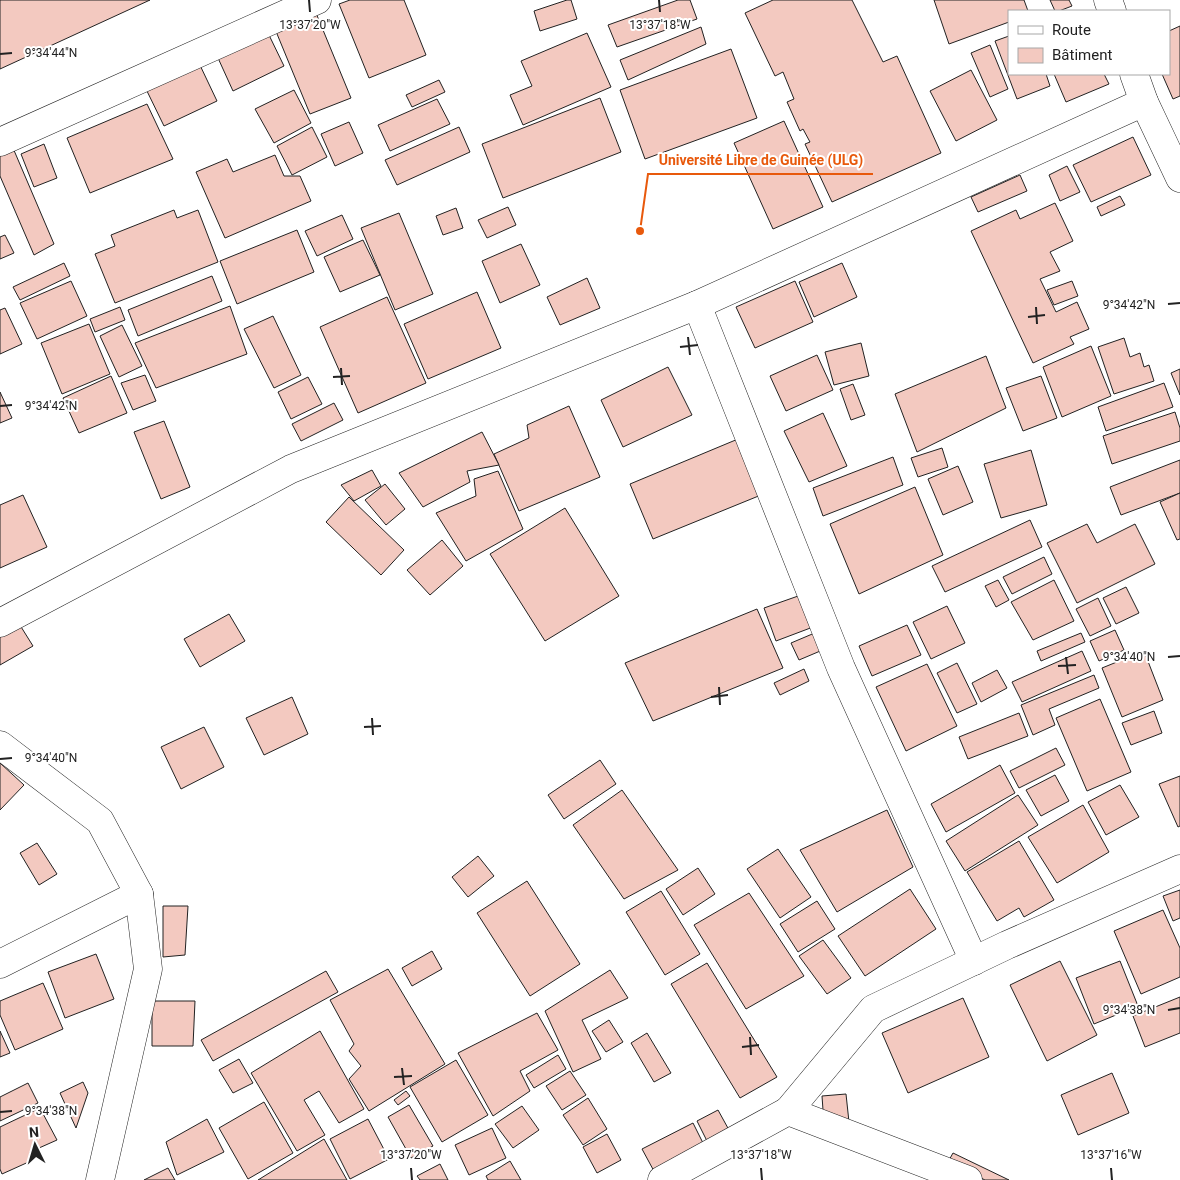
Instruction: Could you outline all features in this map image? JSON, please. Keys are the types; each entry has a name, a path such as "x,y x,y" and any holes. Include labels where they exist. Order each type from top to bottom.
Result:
{"street":[{"path":"0,142 317,0"},
{"path":"1134,75 1144,102 1180,178"},
{"path":"0,623 291,469 697,305 1144,102"},
{"path":"697,305 841,668 974,961"},
{"path":"0,745 100,821 139,894 148,969 100,1180"},
{"path":"662,1180 788,1111 874,1009 974,961 1180,868"},
{"path":"0,964 139,894"},
{"path":"788,1111 968,1180"}],"building":[{"path":"0,0 150,0 0,69"},
{"path":"350,0 404,0 426,55 369,78 339,4"},
{"path":"571,0 577,19 540,31 534,11"},
{"path":"678,0 690,0 697,19 617,47 608,25"},
{"path":"773,0 852,0 883,62 897,56 941,153 832,202 805,144 810,142 803,129 800,131 787,102 794,99 783,72 775,76 745,13"},
{"path":"934,0 1024,0 1028,10 1008,10 1008,22 949,44"},
{"path":"1050,0 1069,0 1072,6 1062,10 1055,10"},
{"path":"316,13 351,98 310,114 275,29"},
{"path":"1180,26 1180,96 1173,99 1162,75 1170,75 1170,31"},
{"path":"701,27 706,44 628,80 620,60"},
{"path":"268,33 284,66 233,91 218,58"},
{"path":"587,33 611,87 523,125 510,95 532,86 521,61"},
{"path":"1008,36 1008,75 1046,75 1050,86 1017,99 995,41"},
{"path":"990,45 1008,89 990,97 971,53"},
{"path":"731,49 757,118 645,159 620,90"},
{"path":"198,61 217,101 164,126 145,87"},
{"path":"971,70 997,120 956,141 930,91"},
{"path":"1054,75 1104,75 1109,84 1066,102"},
{"path":"439,80 445,92 412,107 406,95"},
{"path":"294,90 311,123 274,143 255,109"},
{"path":"600,98 621,152 503,198 482,144"},
{"path":"437,99 450,124 390,151 378,125"},
{"path":"147,104 173,159 90,193 67,138"},
{"path":"784,121 823,207 773,229 734,143"},
{"path":"349,122 363,153 335,166 321,134"},
{"path":"312,127 327,157 292,175 277,146"},
{"path":"459,127 470,152 397,185 385,160"},
{"path":"1133,137 1151,175 1091,202 1073,165"},
{"path":"44,144 57,178 34,187 21,154"},
{"path":"13,148 54,244 34,255 0,176 0,153"},
{"path":"275,155 284,176 300,176 311,201 225,238 196,172 227,159 233,172"},
{"path":"1067,166 1080,192 1060,201 1049,175"},
{"path":"1020,175 1027,191 978,212 971,197"},
{"path":"1120,196 1125,205 1101,216 1097,207"},
{"path":"1055,203 1073,241 1050,252 1060,271 1040,279 1056,312 1077,302 1089,329 1070,337 1074,344 1033,363 971,231 1016,210 1020,219"},
{"path":"508,207 516,225 487,238 478,220"},
{"path":"456,208 463,228 443,235 436,216"},
{"path":"174,210 177,218 198,210 218,262 115,303 95,254 115,246 111,235"},
{"path":"399,213 433,294 395,310 361,228"},
{"path":"342,215 353,239 317,256 305,231"},
{"path":"297,230 314,272 237,304 220,261"},
{"path":"5,235 14,253 0,259 0,237"},
{"path":"363,240 380,275 340,292 324,257"},
{"path":"521,244 540,285 500,303 482,261"},
{"path":"64,263 70,276 20,300 13,287"},
{"path":"842,263 857,297 814,317 799,282"},
{"path":"212,276 222,301 138,336 128,310"},
{"path":"587,278 600,308 560,325 547,297"},
{"path":"71,281 87,316 37,339 20,303"},
{"path":"795,281 813,322 755,348 736,307"},
{"path":"1072,281 1078,296 1054,305 1047,290"},
{"path":"477,292 501,348 428,379 404,324"},
{"path":"387,297 426,383 358,413 320,327"},
{"path":"230,306 247,354 156,388 135,343"},
{"path":"120,307 125,320 95,332 90,319"},
{"path":"5,308 22,344 0,354 0,310"},
{"path":"273,316 301,375 274,388 244,329"},
{"path":"89,324 110,374 62,394 41,343"},
{"path":"122,325 142,366 119,377 100,336"},
{"path":"1124,338 1130,357 1140,353 1144,367 1149,365 1154,381 1114,394 1098,347"},
{"path":"861,343 869,376 834,385 825,352"},
{"path":"1091,346 1111,396 1062,417 1043,367"},
{"path":"817,355 833,390 786,411 770,376"},
{"path":"986,356 1006,408 917,452 895,394"},
{"path":"668,367 692,415 623,447 601,400"},
{"path":"1180,369 1180,395 1171,373"},
{"path":"145,375 156,401 133,410 121,383"},
{"path":"111,376 127,413 79,433 63,398"},
{"path":"1041,376 1057,418 1023,431 1006,388"},
{"path":"308,377 322,404 291,419 278,392"},
{"path":"1164,383 1173,407 1106,431 1098,407"},
{"path":"853,384 865,415 851,420 840,389"},
{"path":"0,392 12,418 0,423"},
{"path":"334,403 343,420 301,441 292,424"},
{"path":"569,406 600,477 519,511 494,454 529,438 527,425"},
{"path":"1175,412 1180,428 1180,441 1112,464 1103,436"},
{"path":"823,413 847,466 809,482 784,431"},
{"path":"164,421 190,487 161,499 134,432"},
{"path":"482,432 499,465 467,471 470,482 423,507 399,473"},
{"path":"738,439 761,495 653,539 630,484"},
{"path":"942,448 948,467 918,477 911,458"},
{"path":"1031,450 1047,505 1001,518 984,464"},
{"path":"893,457 903,485 823,516 813,488"},
{"path":"1180,460 1180,493 1121,515 1110,487"},
{"path":"958,466 973,502 943,515 928,479"},
{"path":"372,470 381,486 354,501 341,485"},
{"path":"498,471 523,529 466,561 436,513 476,496 474,479"},
{"path":"385,484 405,509 386,525 365,500"},
{"path":"915,487 943,555 859,594 830,524"},
{"path":"1180,493 1180,539 1177,540 1160,502"},
{"path":"23,495 47,547 0,568 0,505"},
{"path":"349,497 404,550 381,575 326,522"},
{"path":"565,508 619,596 545,641 490,554"},
{"path":"1030,520 1042,547 945,592 932,566"},
{"path":"1087,524 1097,543 1135,524 1155,564 1077,603 1047,543"},
{"path":"442,540 463,566 430,595 407,570"},
{"path":"1044,557 1052,574 1012,594 1003,577"},
{"path":"998,580 1009,600 996,607 985,586"},
{"path":"1054,580 1074,621 1033,640 1011,602"},
{"path":"1126,587 1139,613 1116,624 1103,598"},
{"path":"801,595 813,627 776,641 764,608"},
{"path":"1098,598 1111,626 1090,636 1076,609"},
{"path":"947,606 965,643 931,659 913,622"},
{"path":"757,609 783,668 653,721 625,663"},
{"path":"229,614 245,641 200,667 184,639"},
{"path":"18,622 33,646 0,665 0,632"},
{"path":"907,625 921,655 872,676 859,646"},
{"path":"1115,630 1124,650 1099,661 1090,641"},
{"path":"817,632 825,649 799,660 791,643"},
{"path":"1081,633 1085,642 1041,661 1037,651"},
{"path":"1082,651 1091,671 1022,702 1012,682"},
{"path":"1144,651 1163,700 1122,717 1102,668"},
{"path":"957,663 977,704 957,713 937,673"},
{"path":"927,664 957,726 906,751 876,687"},
{"path":"804,669 809,681 780,695 774,683"},
{"path":"997,670 1007,688 981,702 972,683"},
{"path":"1094,675 1099,688 1049,709 1055,725 1033,735 1021,705"},
{"path":"292,697 308,734 264,755 246,718"},
{"path":"1100,699 1131,772 1087,791 1056,718"},
{"path":"1154,711 1162,733 1131,745 1122,723"},
{"path":"1019,713 1028,736 968,759 959,737"},
{"path":"204,727 224,767 181,789 161,747"},
{"path":"1056,748 1065,765 1019,788 1010,771"},
{"path":"600,760 616,784 564,819 548,795"},
{"path":"0,763 24,785 0,810"},
{"path":"1000,765 1015,793 946,832 931,804"},
{"path":"1055,775 1069,801 1041,816 1026,790"},
{"path":"1180,776 1180,826 1178,827 1159,784"},
{"path":"1120,785 1139,817 1106,835 1088,802"},
{"path":"622,790 678,870 624,899 573,825"},
{"path":"1018,795 1038,825 965,871 946,841"},
{"path":"1083,805 1109,852 1057,883 1028,837"},
{"path":"887,810 913,867 837,912 800,850"},
{"path":"1019,841 1054,900 1024,917 1019,908 997,921 967,872"},
{"path":"37,843 57,874 39,885 20,853"},
{"path":"778,849 811,897 780,918 747,869"},
{"path":"478,856 494,876 468,897 452,877"},
{"path":"698,868 715,894 683,915 666,889"},
{"path":"527,881 580,964 530,996 477,913"},
{"path":"910,889 936,929 865,976 838,936"},
{"path":"1180,890 1180,918 1173,921 1163,896"},
{"path":"661,891 700,954 665,975 626,912"},
{"path":"749,893 804,976 746,1009 694,925"},
{"path":"817,901 835,929 798,952 780,924"},
{"path":"163,906 188,906 185,955 163,957"},
{"path":"1163,910 1180,948 1180,977 1141,994 1114,931"},
{"path":"823,940 851,978 827,994 799,956"},
{"path":"432,951 442,969 412,986 402,968"},
{"path":"96,954 114,999 65,1018 48,972"},
{"path":"1060,961 1097,1035 1047,1061 1010,985"},
{"path":"1120,961 1138,1006 1094,1024 1076,978"},
{"path":"707,963 777,1077 740,1098 671,984"},
{"path":"388,969 445,1064 369,1111 349,1079 361,1066 349,1051 354,1044 330,1000"},
{"path":"610,970 628,998 582,1020 601,1059 573,1072 545,1011"},
{"path":"326,971 338,992 213,1061 201,1040"},
{"path":"43,983 63,1029 15,1050 0,1015 0,1001"},
{"path":"1180,997 1180,1033 1145,1047 1133,1016"},
{"path":"963,998 989,1057 908,1093 882,1033"},
{"path":"152,1001 195,1001 193,1046 152,1046"},
{"path":"537,1013 558,1050 520,1071 530,1091 493,1116 458,1053"},
{"path":"609,1020 623,1042 606,1052 592,1031"},
{"path":"0,1031 10,1053 0,1057"},
{"path":"320,1031 364,1109 339,1123 319,1091 304,1100 325,1135 297,1151 251,1073"},
{"path":"647,1033 671,1073 654,1082 631,1043"},
{"path":"558,1055 566,1069 534,1088 526,1075"},
{"path":"239,1059 253,1083 233,1093 219,1070"},
{"path":"456,1060 488,1115 442,1142 410,1087"},
{"path":"570,1071 586,1095 562,1110 546,1086"},
{"path":"1112,1073 1129,1113 1078,1135 1061,1095"},
{"path":"83,1082 88,1093 76,1128 60,1093"},
{"path":"28,1083 38,1103 0,1121 0,1097"},
{"path":"406,1091 410,1096 398,1105 394,1100"},
{"path":"846,1094 849,1122 824,1124 822,1096"},
{"path":"588,1098 607,1129 583,1145 563,1115"},
{"path":"264,1102 293,1153 248,1179 219,1128"},
{"path":"409,1105 433,1146 411,1158 388,1117"},
{"path":"522,1106 539,1130 513,1148 495,1124"},
{"path":"40,1108 57,1140 30,1152 33,1160 2,1174 0,1169 0,1127"},
{"path":"718,1110 729,1130 707,1141 697,1121"},
{"path":"207,1119 224,1152 177,1175 166,1142"},
{"path":"368,1119 389,1159 350,1179 330,1139"},
{"path":"693,1123 705,1147 655,1173 642,1149"},
{"path":"492,1128 506,1158 469,1175 455,1145"},
{"path":"607,1134 621,1160 597,1173 583,1147"},
{"path":"324,1139 347,1180 258,1180"},
{"path":"953,1153 1009,1180 985,1180 948,1162"},
{"path":"510,1161 521,1180 488,1180 486,1176"},
{"path":"440,1164 448,1180 420,1180 417,1176"},
{"path":"168,1168 175,1180 144,1180"}],"place":[{"name":"Université Libre de Guinée (ULG)","path":"640,231"}]}
